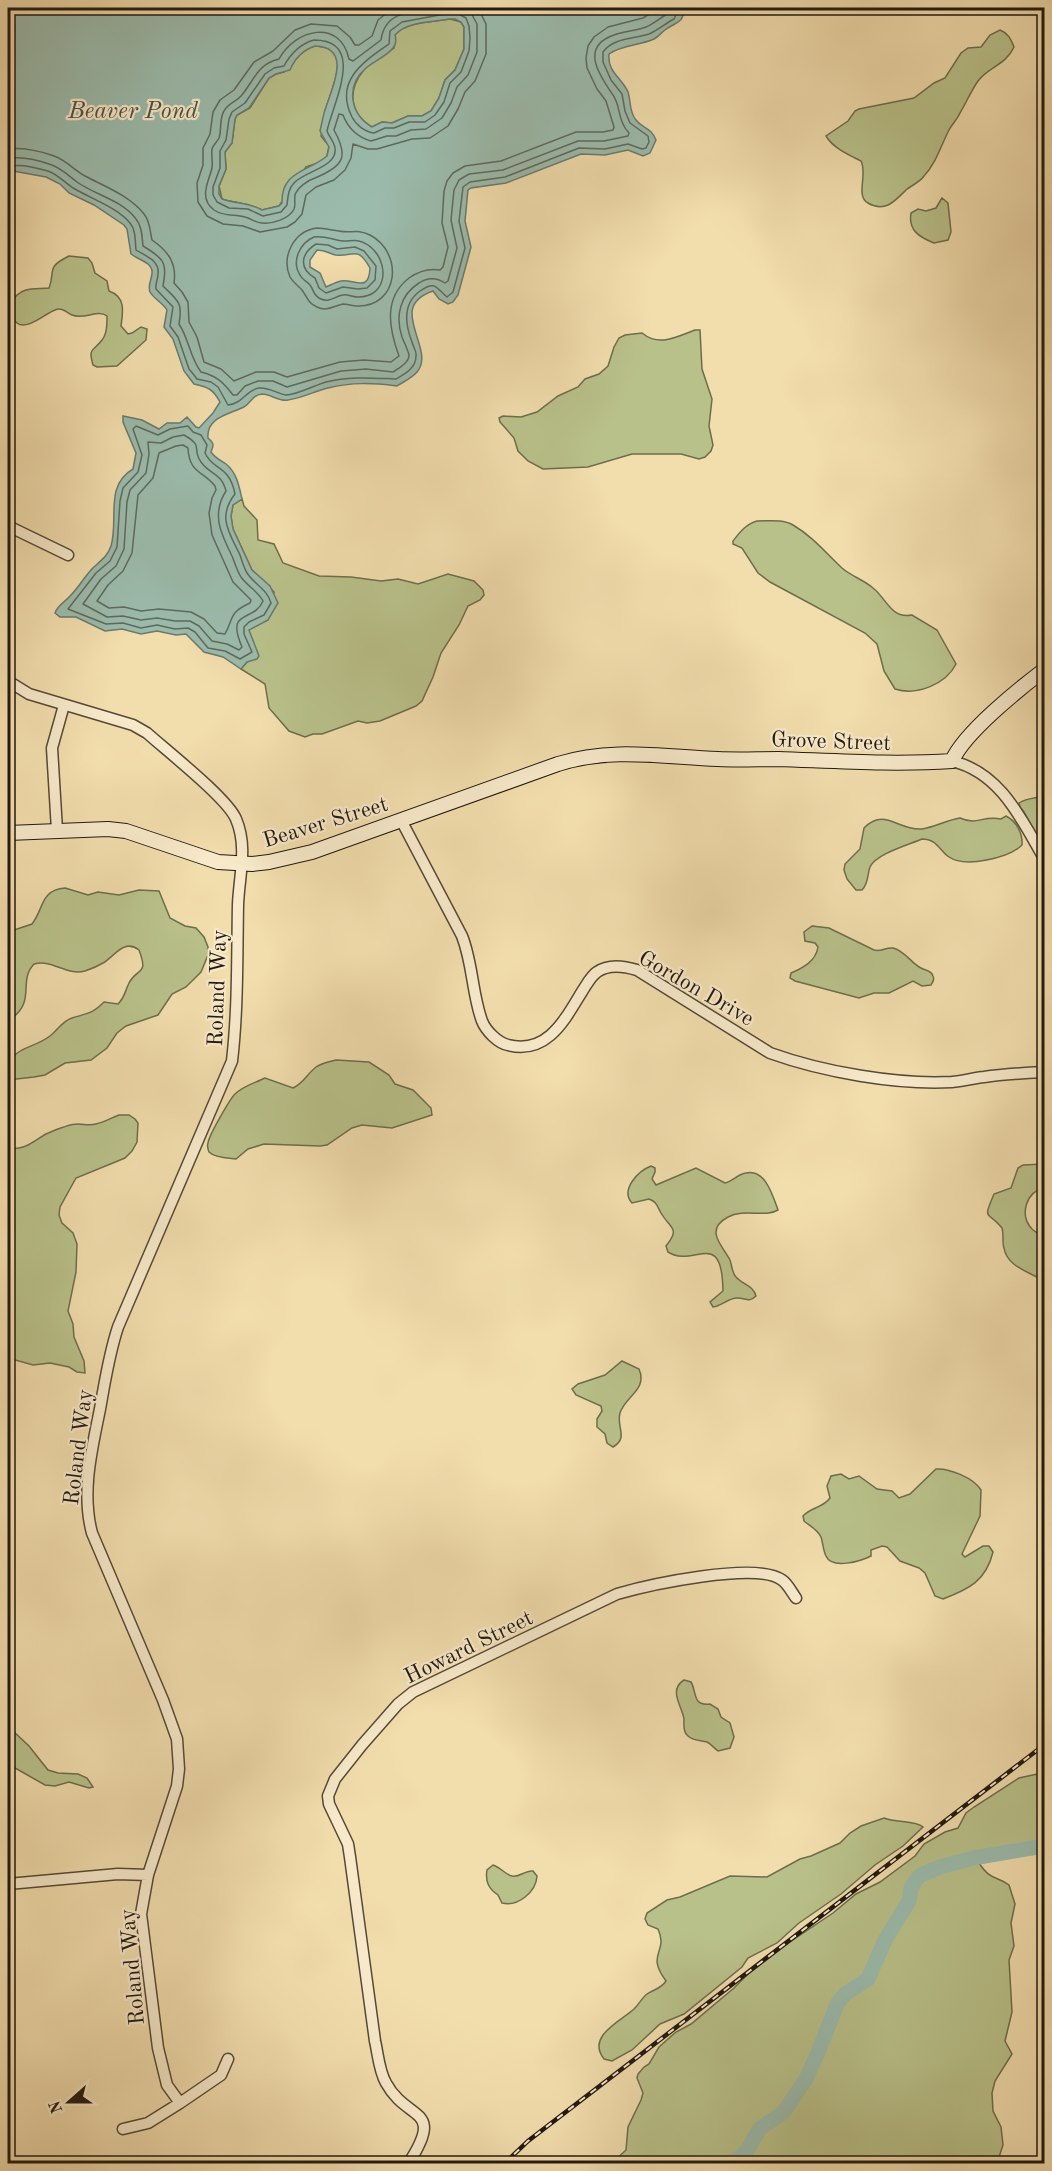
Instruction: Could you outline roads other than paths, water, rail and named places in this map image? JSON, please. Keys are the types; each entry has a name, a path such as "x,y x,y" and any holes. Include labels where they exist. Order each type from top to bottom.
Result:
{"street":[{"path":"8,526 68,555"},
{"path":"1044,670 1019,688 995,711 957,751 952,761 978,770 1003,793 1023,820 1044,858"},
{"name":"Roland Way","path":"9,684 29,694 133,725 147,733 223,802 236,818 242,842 238,902 237,1021 232,1061 118,1327 108,1358 87,1484 88,1517 92,1533 163,1700 177,1739 179,1769 177,1786 148,1875 141,1914 158,2048 167,2085 180,2103"},
{"path":"57,830 52,748 54,733 64,705"},
{"name":"Grove Street","path":"578,758 621,753 875,764 952,761"},
{"name":"Beaver Street","path":"8,833 97,828 126,831 218,862 242,864 270,862 312,852 578,758"},
{"name":"Gordon Drive","path":"401,820 462,936 468,953 483,1023 494,1037 505,1045 534,1047 550,1037 597,971 620,965 637,970 770,1053 789,1060 872,1077 919,1083 955,1082 1017,1073 1044,1072"},
{"name":"Howard Street","path":"408,2163 420,2146 425,2133 423,2122 385,2083 375,2041 348,1844 329,1804 328,1796 335,1779 385,1718 413,1692 617,1594 694,1576 768,1574 783,1581 796,1599"},
{"path":"8,1884 118,1874 148,1875"},
{"path":"123,2129 148,2123 180,2103 220,2075 228,2060"}],"water":[{"name":"Beaver Pond","path":"8,8 685,8 681,20 655,38 620,48 609,54 610,66 628,92 634,117 652,133 656,140 650,153 643,156 628,150 605,155 581,154 506,183 468,190 465,221 471,247 458,295 453,302 448,304 439,299 433,291 419,298 413,307 412,318 421,352 421,363 415,374 397,386 346,385 285,400 262,394 254,397 244,407 220,417 211,425 208,438 213,444 211,452 233,471 242,499 233,505 231,516 233,529 252,570 270,586 278,603 268,620 249,630 259,656 247,662 241,669 223,657 204,652 186,634 176,635 157,631 141,634 122,629 105,631 76,617 60,617 55,613 57,608 105,557 111,546 115,494 118,484 133,469 136,453 123,422 123,416 142,420 159,429 167,423 180,423 187,417 199,428 220,402 210,389 194,384 184,371 173,339 164,327 167,310 150,292 151,267 131,254 127,229 124,225 46,177 13,171 8,173","holes":["450,19 461,22 464,27 464,49 455,70 445,80 439,98 431,111 422,116 408,116 392,123 382,122 372,127 359,115 355,107 353,91 359,75 390,51 396,43 395,35 400,30 421,23","315,46 326,48 337,60 335,79 320,131 329,147 327,156 291,178 286,184 282,203 279,206 262,210 222,199 219,186 226,169 225,152 232,143 237,115 249,108 269,78 290,70 294,62","317,250 336,255 358,254 370,268 369,276 364,283 341,281 326,287 320,273 310,267 310,260"]}],"waterway":[{"path":"726,2164 739,2158 748,2149 760,2128 783,2113 806,2079 837,2004 845,1994 868,1979 885,1940 909,1901 911,1888 916,1880 921,1875 940,1867 973,1858 1044,1846"}],"railway":[{"path":"504,2164 528,2141 1044,1745"}]}
